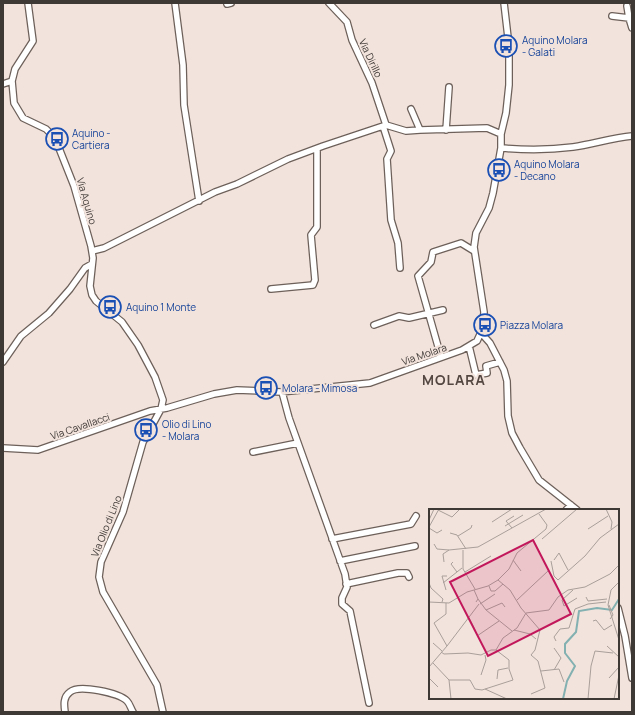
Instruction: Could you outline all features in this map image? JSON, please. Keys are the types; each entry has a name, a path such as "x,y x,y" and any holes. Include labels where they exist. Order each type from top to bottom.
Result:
{"street":[{"name":"Via Aquino","path":"28,3 33,41 17,62 12,81 14,103 19,114 31,123 46,129 55,138 74,186 92,251 90,286 92,295 96,301 122,322 138,345 150,366 159,388 162,400 161,409"},
{"path":"175,3 183,65 184,105 199,201"},
{"name":"Via Dirillo","path":"329,3 347,22 352,40 372,83 385,126 391,150 388,159 391,220 398,243 400,268"},
{"path":"504,3 510,72 506,113 493,193 489,208 476,233 474,251 484,312 481,333 490,343 500,362 507,381 508,412 512,433 540,480 576,509"},
{"path":"627,6 632,28"},
{"path":"612,16 629,18"},
{"path":"3,84 12,81"},
{"path":"446,130 448,87"},
{"path":"412,109 420,130"},
{"path":"92,251 104,248 156,220 288,159 385,126 406,131 487,128 502,134"},
{"path":"501,148 519,149 573,147 614,138 632,136"},
{"path":"271,289 313,285 315,280 311,235 317,227 317,149"},
{"path":"441,357 418,276 431,262 433,252 461,243 474,251"},
{"path":"3,362 21,336 49,314 85,268 92,264"},
{"path":"374,325 399,316 409,318 443,310"},
{"name":"Via Molara","path":"161,409 214,394 237,390 282,392 370,383 462,350 477,341 481,333"},
{"path":"469,346 476,375 487,373 486,366 500,362"},
{"path":"282,392 284,402 340,561 346,584 342,604 350,611 369,703"},
{"name":"Via Cavallacci","path":"3,448 38,450 150,411 161,409"},
{"name":"Via Olio di Lino","path":"161,409 143,442 123,512 99,570 100,584 103,592 157,685 163,712"},
{"path":"253,452 298,442"},
{"path":"567,509 571,505"},
{"path":"332,539 411,524 416,516"},
{"path":"340,561 415,546"},
{"path":"346,584 398,573 407,572 409,577"},
{"path":"619,612 625,636 632,678"},
{"path":"65,712 64,700 70,692 77,689 105,692 120,696 128,701 133,712"}],"place":[{"name":"Aquino Molara - Galati","path":"506,46"},
{"name":"Aquino - Cartiera","path":"57,139"},
{"name":"Aquino Molara - Decano","path":"499,170"},
{"name":"Aquino 1 Monte","path":"110,307"},
{"name":"Piazza Molara","path":"485,325"},
{"name":"Molara - Mimosa","path":"266,388"},
{"name":"Olio di Lino - Molara","path":"146,430"}],"district":[{"name":"MOLARA","path":"454,379"}]}
